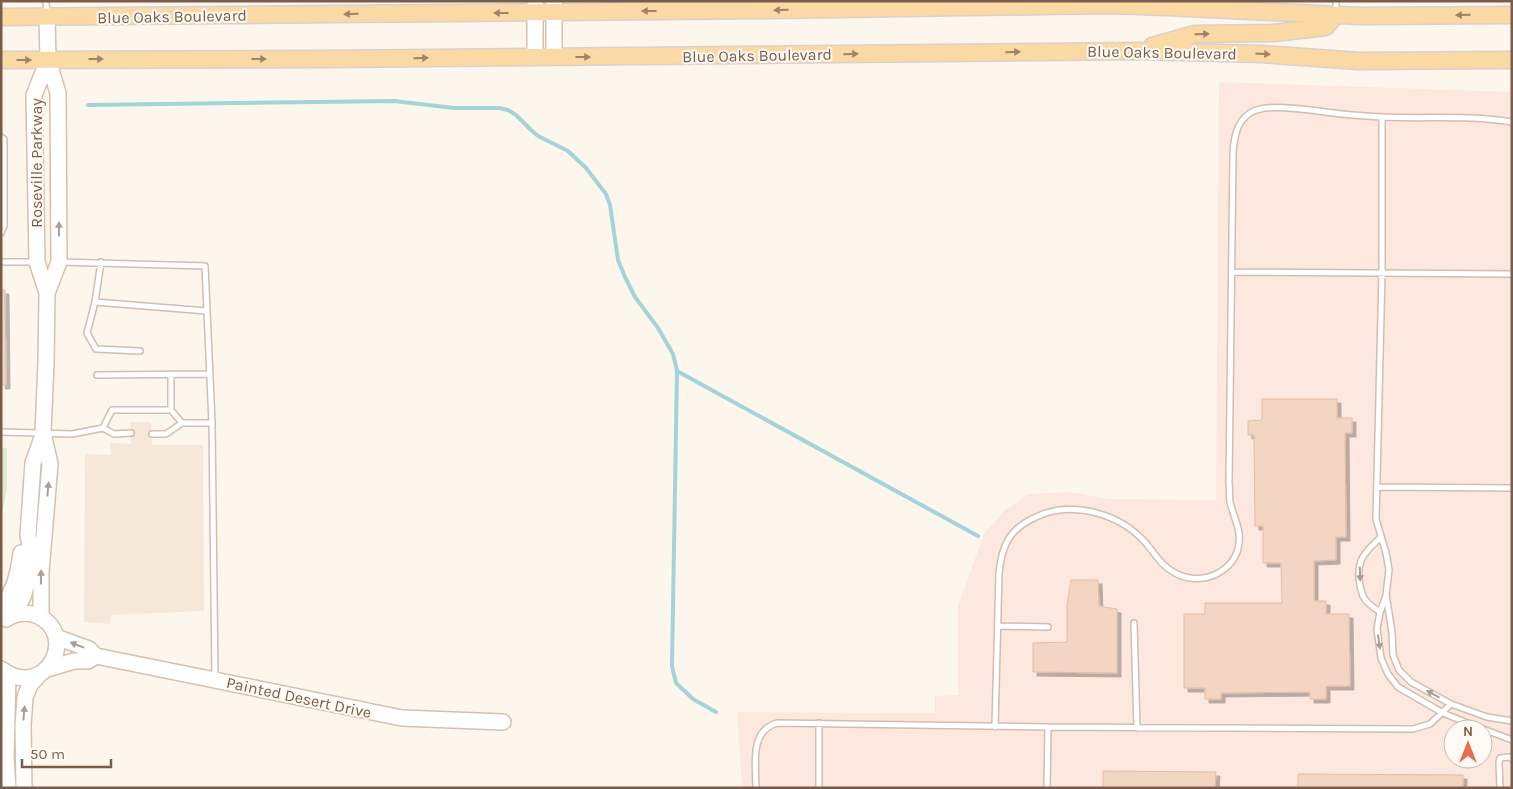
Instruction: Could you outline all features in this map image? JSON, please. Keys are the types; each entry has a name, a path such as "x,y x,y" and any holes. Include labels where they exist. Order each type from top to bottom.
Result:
{"main road":[{"name":"Blue Oaks Boulevard","path":"1,17 47,9 1110,3 1292,14 1329,9 1361,16 1512,14"},
{"path":"1138,51 1195,34 1274,33 1326,27 1329,9"},
{"name":"Blue Oaks Boulevard","path":"1,60 1138,51 1261,54 1359,61 1512,60"}],"street":[{"path":"535,7 535,57"},
{"path":"554,7 554,57"},
{"path":"47,9 48,60"},
{"name":"Roseville Parkway","path":"41,618 41,572 50,464 44,433 47,293 37,262 34,95 48,60"},
{"name":"Roseville Parkway","path":"47,293 59,262 58,93 48,60"},
{"name":"Roseville Parkway","path":"4,616 19,605 29,574 31,552 28,535 34,462 44,433"},
{"path":"4,616 24,613 33,614 41,618 53,630 57,646 52,662 30,684 25,697 23,726 24,788"},
{"name":"Painted Desert Drive","path":"56,638 89,650 96,656 402,718 503,722"},
{"name":"Painted Desert Drive","path":"4,671 24,678 74,661 88,661 96,656"},
{"path":"4,671 8,788"}],"lane":[{"path":"996,727 1000,557 1012,532 1024,522 1041,514 1058,510 1097,512 1132,529 1163,566 1176,574 1190,579 1208,578 1223,571 1234,559 1239,544 1239,531 1230,502 1233,153 1234,136 1240,124 1250,113 1265,108 1382,117 1462,117 1512,122"},
{"path":"1382,117 1382,273 1376,520 1386,552 1389,570 1386,595 1377,629 1382,658 1388,674 1398,687 1442,714 1456,719"},
{"path":"1,137 4,139 4,226 1,233"},
{"path":"1,262 37,262"},
{"path":"59,262 204,266 212,422 215,680"},
{"path":"101,262 95,302 87,332 96,349 140,351"},
{"path":"1232,272 1512,274"},
{"path":"95,302 207,311"},
{"path":"97,375 210,374"},
{"path":"171,375 171,410 182,423"},
{"path":"103,428 112,410 171,410"},
{"path":"152,434 166,434 182,423 212,422"},
{"path":"1,432 72,434 103,428 114,434 131,433"},
{"path":"1378,487 1512,488"},
{"path":"1380,537 1361,560 1358,571 1363,597 1380,612"},
{"path":"1386,595 1392,632 1393,655 1399,670 1411,682 1451,704 1487,717 1512,721"},
{"path":"1134,623 1137,728"},
{"path":"998,626 1048,627"},
{"path":"756,788 756,746 765,728 777,723 996,727 1413,729 1430,724 1451,704"},
{"path":"818,788 819,723"},
{"path":"1047,788 1048,727"},
{"path":"1493,733 1512,740"},
{"path":"1500,788 1500,758 1509,757 1512,759"}],"shaded area":[{"path":"1219,82 1512,92 1512,788 742,788 737,712 935,713 935,696 958,695 958,606 984,534 1005,510 1029,494 1070,492 1109,499 1216,500"},
{"path":"130,422 151,422 152,445 203,445 204,611 111,615 110,624 84,622 85,454 111,455 110,443 131,444"}],"green space":[{"path":"1,448 7,448 7,489 1,517"}],"building":[{"path":"1,290 5,290 6,385 1,385"},
{"path":"1262,399 1337,399 1337,418 1352,418 1352,433 1345,433 1346,537 1336,537 1336,560 1314,561 1314,601 1326,601 1326,614 1349,614 1350,686 1326,686 1326,699 1310,699 1310,692 1221,693 1221,699 1205,699 1205,688 1184,688 1184,614 1205,614 1205,603 1282,603 1281,563 1263,563 1263,526 1255,526 1254,435 1248,435 1248,421 1262,420"},
{"path":"1071,580 1098,580 1099,606 1117,609 1117,673 1033,672 1033,643 1067,642 1067,605"},
{"path":"1103,771 1216,772 1215,788 1103,788"},
{"path":"1298,774 1463,775 1463,788 1298,788"}],"waterway":[{"path":"88,105 394,101 454,108 499,108 508,110 516,115 538,136 568,151 586,168 606,194 610,205 618,260 625,277 635,297 658,328 673,354 677,371 672,666 676,683 693,699 716,712"},
{"path":"677,371 978,536"}]}
